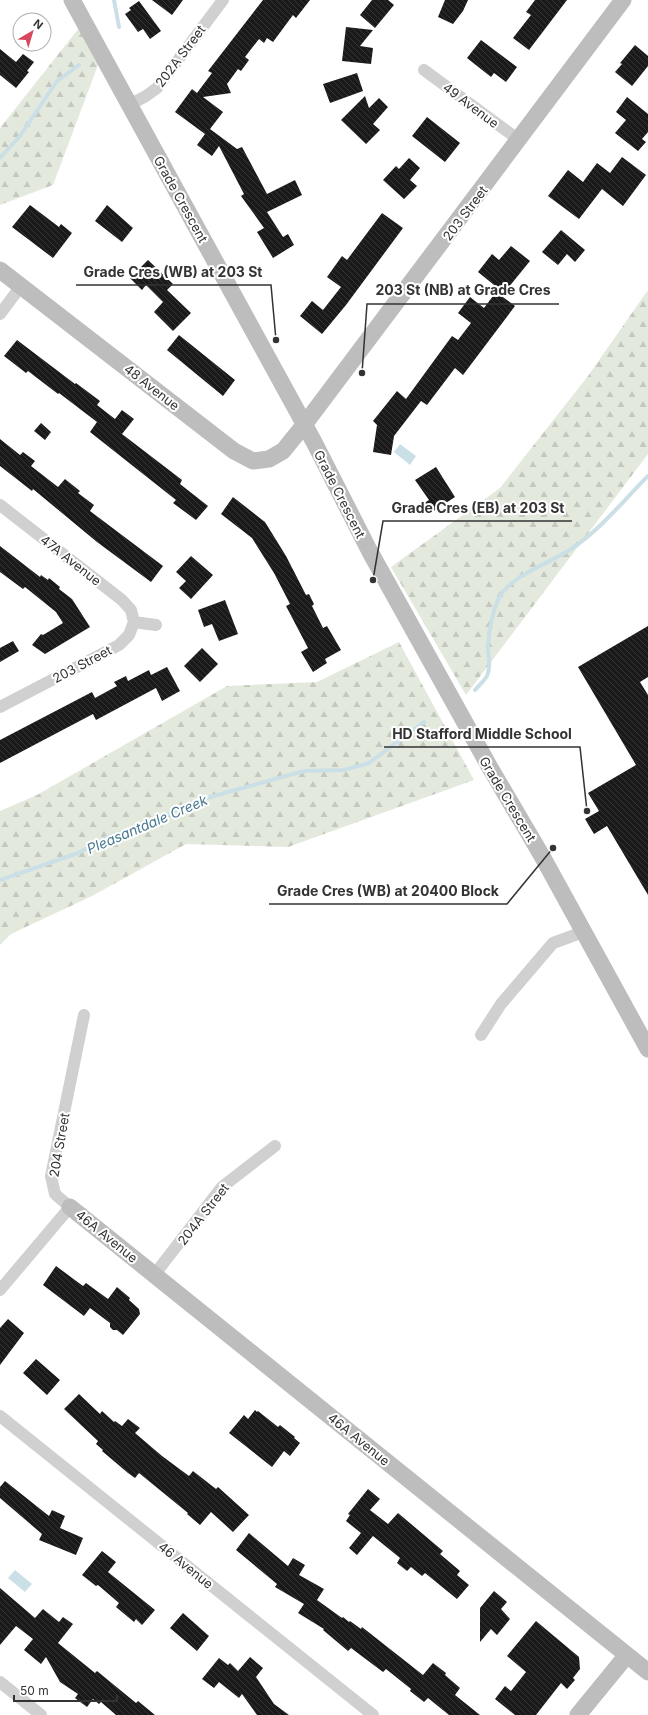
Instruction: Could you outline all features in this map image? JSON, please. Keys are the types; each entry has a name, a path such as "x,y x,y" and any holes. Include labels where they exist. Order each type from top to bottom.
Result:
{"street":[{"name":"Grade Crescent","path":"72,0 304,425 369,550 489,766 542,856 648,1049"},
{"name":"202A Street","path":"130,105 157,88 223,0"},
{"name":"203 Street","path":"304,425 623,0"},
{"name":"49 Avenue","path":"424,70 519,140"},
{"name":"48 Avenue","path":"0,270 243,457 253,461 269,459 283,451 304,425"},
{"path":"0,314 21,286"},
{"name":"47A Avenue","path":"0,505 122,600 130,610 134,622"},
{"name":"203 Street","path":"0,707 119,645 128,635 134,622"},
{"path":"134,622 156,626"},
{"path":"481,1035 501,1004 553,943 583,932"},
{"name":"204 Street","path":"70,1207 54,1194 51,1176 84,1015"},
{"name":"204A Street","path":"155,1274 222,1187 276,1146"},
{"path":"0,1290 70,1207"},
{"name":"46A Avenue","path":"70,1207 648,1672"},
{"name":"46 Avenue","path":"0,1416 373,1715"},
{"path":"578,1715 627,1655"},
{"path":"0,1682 41,1715"}],"green space":[{"path":"79,28 98,65 53,185 0,205 0,128"},
{"path":"648,290 648,454 466,695 391,567 500,488 588,376"},
{"path":"399,642 474,780 288,847 186,844 92,896 11,934 0,945 0,811 37,795 227,686 317,682"}],"shaded area":[{"path":"400,444 416,456 410,465 394,452"},
{"path":"15,1570 32,1584 25,1592 8,1578"}],"building":[{"path":"152,0 183,0 172,15"},
{"path":"263,0 310,0 296,18 293,15 273,42 267,38 264,43 259,39 245,57 249,60 241,71 238,69 227,84 231,93 203,97 223,112 210,129 237,149 242,147 267,194 295,180 302,195 267,212 283,237 288,234 294,245 273,258 257,232 264,228 241,196 244,194 219,146 212,156 197,145 205,134 175,112 192,89 197,93 212,73 208,71"},
{"path":"372,0 388,0 394,5 375,28 360,15"},
{"path":"445,0 468,0 463,11 453,24 438,17"},
{"path":"535,0 567,0 529,50 513,38 531,15 526,12"},
{"path":"139,1 161,31 150,39 143,29 138,32 125,14 131,10 129,8"},
{"path":"346,27 373,30 360,46 373,48 371,64 342,61"},
{"path":"481,40 517,67 506,82 494,73 491,77 467,58"},
{"path":"635,45 648,56 648,66 632,86 615,72 622,64 620,63"},
{"path":"0,49 16,62 23,54 34,62 27,71 29,72 16,88 0,75"},
{"path":"357,73 363,91 330,103 323,84"},
{"path":"365,96 369,108 379,98 388,107 373,124 380,130 366,144 341,120"},
{"path":"627,97 648,114 648,132 642,139 646,142 638,151 615,133 626,120 616,112"},
{"path":"427,117 460,143 445,162 412,136"},
{"path":"622,157 646,175 623,206 602,189 579,219 548,196 568,170 583,182 597,163 610,173"},
{"path":"409,158 420,168 410,180 417,186 404,199 383,180 396,166 399,169"},
{"path":"30,205 59,227 61,224 72,233 53,258 12,227"},
{"path":"107,205 133,228 122,242 95,221"},
{"path":"382,213 403,228 346,305 322,334 300,316 312,301 323,310 341,287 327,277 342,256 347,260"},
{"path":"561,230 585,250 575,262 567,254 558,265 542,252"},
{"path":"511,246 530,261 504,293 478,272 492,254 499,260"},
{"path":"148,260 173,284 167,290 191,313 173,331 154,312 163,302 146,285 142,290 130,278"},
{"path":"496,292 515,306 463,375 455,368 427,405 421,401 394,436 391,455 373,452 377,425 373,421 397,391 406,399 452,336 458,340 471,323 458,313 470,297 484,308"},
{"path":"179,335 235,380 223,396 167,350"},
{"path":"17,340 100,401 97,405 115,419 122,410 134,419 122,434 182,480 180,484 208,506 196,520 173,503 176,500 90,432 97,422 28,371 26,373 4,356"},
{"path":"41,423 51,432 45,440 34,431"},
{"path":"0,439 20,455 23,452 35,461 31,466 58,487 65,479 80,491 78,493 94,505 90,511 163,566 151,582 97,542 33,489 32,491 0,466"},
{"path":"436,467 455,497 429,514 423,504 429,500 415,480"},
{"path":"233,497 265,522 286,556 306,595 309,594 314,604 312,606 323,628 327,626 341,650 325,659 327,663 313,672 301,652 308,648 286,606 290,604 274,573 252,538 221,514"},
{"path":"0,546 40,577 41,575 48,580 49,578 60,587 59,589 72,599 90,627 45,654 32,645 41,634 43,635 63,623 56,612 25,587 23,589 0,572"},
{"path":"191,556 213,575 191,599 179,588 186,581 176,572"},
{"path":"225,600 238,634 219,641 212,624 204,627 198,610"},
{"path":"648,626 648,677 640,682 648,695 648,895 607,826 594,834 585,819 599,811 588,793 636,765 578,667"},
{"path":"13,641 19,651 0,662 0,648"},
{"path":"202,648 218,664 200,682 184,666"},
{"path":"167,667 180,691 162,701 156,688 96,720 93,714 0,763 0,740 92,692 95,698 117,686 114,682 126,676 128,681 149,670 151,675"},
{"path":"56,1266 83,1286 86,1283 108,1299 117,1287 130,1298 129,1300 139,1309 140,1314 123,1335 117,1330 113,1330 110,1327 110,1323 90,1308 84,1316 43,1285"},
{"path":"8,1319 24,1333 0,1365 0,1328"},
{"path":"36,1359 60,1380 47,1395 23,1373"},
{"path":"79,1394 100,1414 102,1411 114,1422 115,1421 122,1426 128,1419 140,1428 135,1433 162,1456 189,1476 193,1471 216,1489 218,1487 249,1515 233,1532 211,1512 200,1525 187,1514 188,1513 139,1473 135,1478 102,1451 103,1450 96,1444 98,1441 64,1409"},
{"path":"255,1410 278,1427 280,1425 300,1443 290,1456 284,1451 272,1467 229,1433 244,1415 248,1419"},
{"path":"5,1481 49,1516 52,1510 65,1516 60,1528 83,1538 76,1555 39,1540 42,1534 0,1498 0,1487"},
{"path":"368,1489 380,1499 370,1510 388,1524 398,1513 443,1551 440,1554 460,1571 457,1575 469,1585 457,1599 425,1573 422,1576 411,1567 407,1571 397,1563 400,1558 373,1536 357,1555 349,1548 361,1533 346,1521 350,1515 348,1514"},
{"path":"249,1533 288,1566 293,1558 305,1565 299,1575 324,1589 317,1600 342,1618 343,1617 349,1622 350,1621 361,1629 362,1627 423,1675 433,1663 446,1673 445,1675 460,1688 455,1695 480,1715 449,1715 428,1698 424,1702 410,1691 411,1689 386,1669 383,1672 351,1648 348,1651 323,1630 324,1629 298,1613 304,1604 275,1587 277,1584 236,1550"},
{"path":"102,1551 116,1562 108,1572 155,1610 142,1625 136,1619 134,1622 116,1607 119,1603 98,1585 96,1586 82,1575"},
{"path":"0,1588 35,1618 43,1609 59,1622 63,1617 73,1624 58,1643 95,1673 97,1671 136,1703 138,1701 155,1715 116,1715 101,1702 99,1704 93,1699 87,1707 75,1698 78,1694 60,1682 46,1657 41,1664 24,1650 33,1639 16,1626 0,1645"},
{"path":"494,1591 507,1602 501,1609 510,1619 497,1635 491,1629 480,1642 480,1608"},
{"path":"183,1613 209,1636 197,1651 170,1628"},
{"path":"536,1621 579,1657 580,1669 573,1678 575,1680 567,1689 561,1683 536,1715 515,1715 495,1699 505,1686 511,1691 526,1672 507,1656"},
{"path":"250,1657 263,1668 256,1677 274,1704 289,1715 257,1715 242,1694 239,1698 219,1682 214,1688 202,1679 219,1658 228,1665 230,1663 238,1671"}],"waterway":[{"path":"114,0 119,27"},
{"path":"0,158 20,136 57,81 79,65"},
{"name":"Pleasantdale Creek","path":"475,690 485,680 489,670 488,646 490,626 496,605 502,593 517,579 571,549 592,533 648,476"},
{"name":"Pleasantdale Creek","path":"0,880 78,853 106,838 145,825 196,801 304,771 344,770 369,763 424,722"}],"place":[{"name":"Grade Cres (WB) at 203 St","path":"276,340"},
{"name":"203 St (NB) at Grade Cres","path":"362,373"},
{"name":"Grade Cres (EB) at 203 St","path":"373,580"},
{"name":"HD Stafford Middle School","path":"587,811"},
{"name":"Grade Cres (WB) at 20400 Block","path":"553,848"}]}
